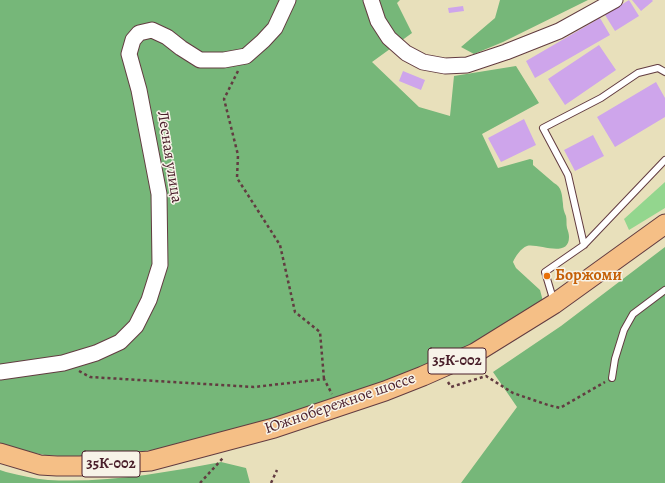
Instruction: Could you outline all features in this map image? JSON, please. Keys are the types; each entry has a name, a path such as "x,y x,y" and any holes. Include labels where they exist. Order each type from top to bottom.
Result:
{"highway":[{"name":"Южнобережное шоссе","path":"0,453 40,464 57,466 80,466 150,461 274,428 385,391 475,353 559,308 665,224"},
{"name":"Южнобережное шоссе","path":"0,466 16,471 65,477 103,477 138,472 229,452 278,439 391,401 429,386 480,362 665,238"}],"street":[{"path":"246,56 275,28 288,0"},
{"path":"371,0 378,21 389,38 406,53 423,62 445,66 467,65 506,52 559,31 615,0"},
{"name":"Лесная улица","path":"0,372 63,363 96,353 120,342 136,326 149,300 160,265 159,194 139,90 129,54 133,40 139,33 152,30 167,37 200,60 224,60 246,56"}],"lane":[{"path":"584,245 568,176 543,128 601,98 638,73 658,68 665,72"},
{"path":"559,308 545,272 584,245 665,160"},
{"path":"612,378 615,359 624,330 633,314 665,290"}],"path":[{"path":"246,56 224,99 238,155 238,178 280,245 295,312 320,332 324,379 338,406"},
{"path":"63,363 90,377 106,378 254,387 324,379"},
{"path":"445,378 451,387 486,376 513,394 560,408 612,378"},
{"path":"200,483 229,452"},
{"path":"271,483 276,470"}],"green space":[{"path":"0,0 400,0 397,3 412,33 372,62 419,107 450,116 454,76 516,66 539,103 482,134 498,168 530,159 533,160 533,165 557,185 561,192 569,235 568,244 559,249 527,246 520,251 513,262 516,268 540,290 544,305 471,346 382,384 216,437 152,450 109,456 73,457 45,455 12,449 0,445"},
{"path":"500,0 588,0 503,42 474,54 461,47 495,18"},
{"path":"665,182 665,208 629,230 624,219"},
{"path":"665,247 665,483 461,483 517,407 493,372 561,326"},
{"path":"221,462 246,468 250,483 0,483 0,470 22,476 48,480 70,481 113,479 178,470"}],"building":[{"path":"629,0 639,16 615,31 605,15"},
{"path":"632,0 652,0 653,1 641,11"},
{"path":"463,6 464,11 449,13 448,8"},
{"path":"600,18 610,35 535,78 526,61"},
{"path":"599,45 616,70 565,105 548,79"},
{"path":"403,71 425,80 421,90 399,81"},
{"path":"656,82 665,98 665,117 615,147 597,117"},
{"path":"524,119 536,145 501,162 488,138"},
{"path":"593,135 604,156 575,171 564,150"}],"place":[{"name":"Боржоми","path":"547,276"}]}
